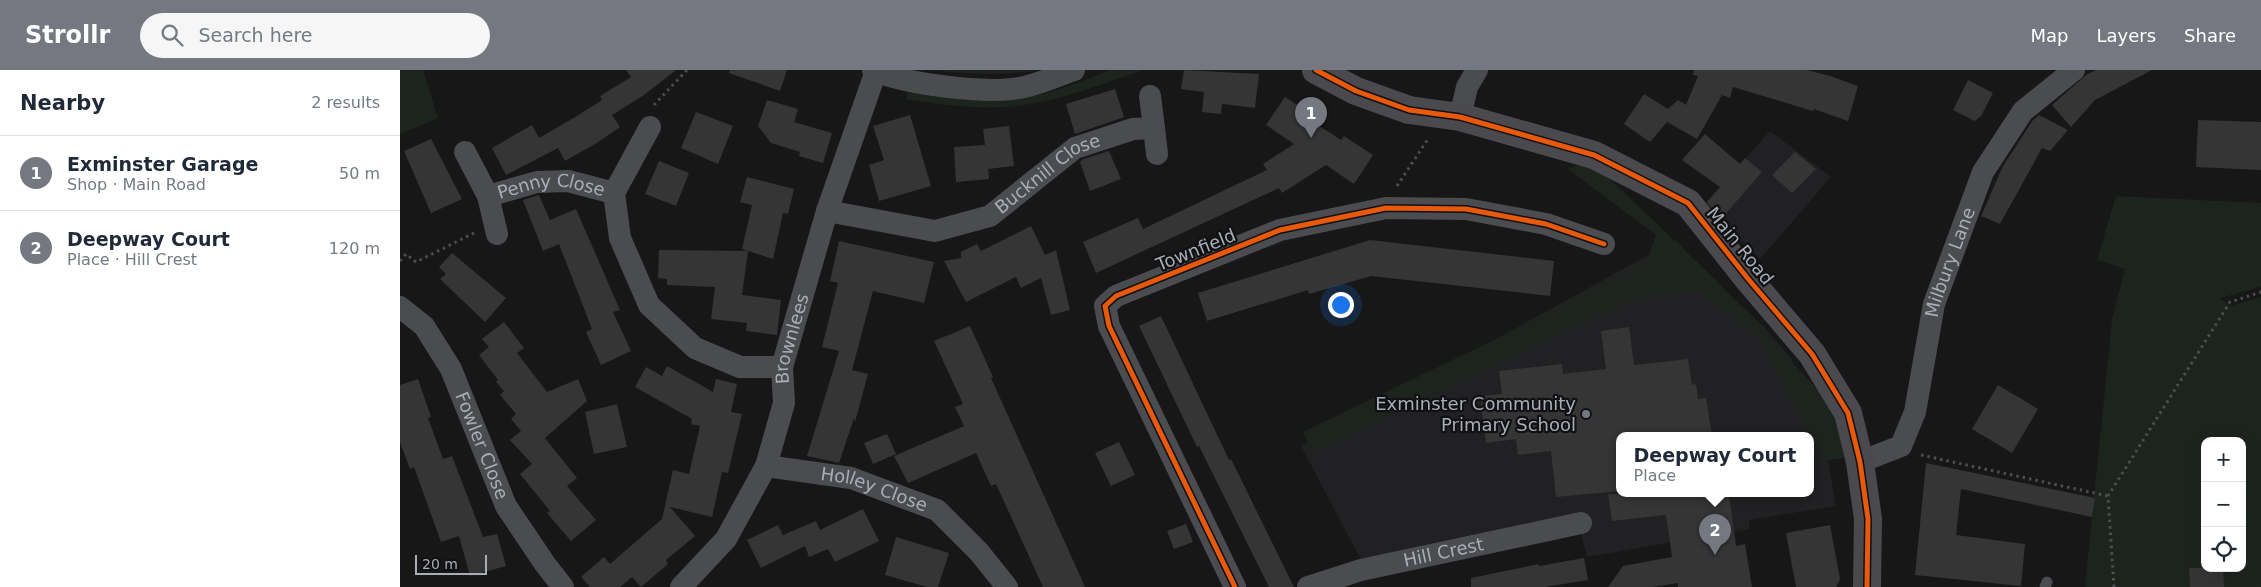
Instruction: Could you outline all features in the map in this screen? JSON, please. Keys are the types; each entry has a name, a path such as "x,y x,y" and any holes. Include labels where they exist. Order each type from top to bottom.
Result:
{"street":[{"path":"874,71 922,82 970,89 1019,88 1074,70"},
{"name":"Main Road","path":"1316,70 1356,91 1409,110 1460,118 1594,155 1688,203 1748,280 1812,354 1848,413 1860,462 1868,519 1866,587"},
{"path":"1460,118 1467,87 1476,70"},
{"name":"Milbury Lane","path":"1901,446 1914,412 1934,304 1983,172 2023,112 2074,70"},
{"name":"Brownlees","path":"681,587 726,539 766,466 784,403 782,367 827,211 874,71"},
{"path":"1150,96 1157,154"},
{"name":"Penny Close","path":"650,127 614,193 620,238 649,305 694,348 740,367 782,367"},
{"name":"Bucknill Close","path":"827,211 935,231 990,216 1075,148 1133,129 1154,128"},
{"name":"Penny Close","path":"465,152 488,196 495,229"},
{"name":"Penny Close","path":"488,196 537,182 568,181 614,193"},
{"name":"Townfield","path":"1235,587 1108,326 1105,306 1116,296 1280,230 1386,208 1466,209 1546,224 1604,244"},
{"name":"Fowler Close","path":"400,307 424,326 451,369 506,506 563,587"},
{"path":"1860,462 1901,446"},
{"name":"Holley Close","path":"766,466 850,478 937,510 979,552 1006,587"},
{"name":"Hill Crest","path":"1308,587 1361,570 1581,523"}],"path":[{"path":"650,127 651,108 687,70"},
{"path":"1394,189 1430,137 1420,135"},
{"path":"400,261 406,254 416,262 495,229"},
{"path":"2114,587 2108,496 2230,302 2261,292"},
{"path":"1901,446 1917,454 2108,496"}],"shaded area":[{"path":"400,70 423,70 438,118 400,134"},
{"path":"931,70 1038,70 985,74"},
{"path":"1110,70 1144,70 1066,96 1018,106 976,107 906,99 908,92 936,97 965,99 1022,98 1078,83"},
{"path":"1770,131 1831,177 1760,259 1703,206"},
{"path":"1591,161 1715,279 1834,407 1844,458 1824,461 1814,442 1814,432 1809,432 1758,336 1699,292 1635,298 1312,452 1303,432 1645,267 1656,235 1568,169"},
{"path":"2116,196 2261,203 2261,287 2220,298 2230,306 2261,297 2261,587 2085,587 2112,319 2125,269 2097,260"},
{"name":"Exminster Community Primary School","path":"1676,240 1701,268 1763,326 1791,358 1825,445 1836,506 1749,520 1749,529 1587,557 1577,519 1361,560 1301,446"}],"building":[{"path":"626,70 676,70 644,95 612,115 620,127 595,144 565,161 558,148 506,175 492,148 532,125 539,138 577,116 602,100 600,96 631,77"},
{"path":"730,70 787,70 780,91 729,73"},
{"path":"1184,70 1259,74 1255,108 1222,104 1221,114 1202,112 1204,92 1181,89"},
{"path":"1694,70 1807,70 1858,86 1848,121 1814,109 1813,111 1733,87 1730,98 1722,95 1697,139 1667,122 1650,142 1624,124 1644,94 1668,109 1678,100 1686,105 1698,76 1693,75"},
{"path":"2096,70 2152,70 2095,100 2071,127 2052,105 2086,75"},
{"path":"1968,80 1993,93 1981,116 1975,121 1953,110"},
{"path":"1115,89 1124,117 1075,134 1066,104"},
{"path":"1285,97 1310,113 1307,118 1341,140 1344,136 1373,155 1354,184 1326,165 1282,193 1279,188 1096,273 1083,242 1138,218 1143,229 1267,170 1263,164 1294,144 1266,125"},
{"path":"767,100 798,109 794,122 832,133 823,163 799,156 800,152 771,143 758,126"},
{"path":"696,112 733,126 718,164 681,148"},
{"path":"910,115 931,186 879,201 869,165 884,160 873,126"},
{"path":"2039,115 2068,130 2050,151 2042,148 2000,224 1981,216 2003,166 2033,120"},
{"path":"2198,120 2261,122 2261,170 2196,167"},
{"path":"1009,126 1014,166 988,169 989,179 956,182 954,147 985,145 983,129"},
{"path":"1705,134 1740,164 1745,158 1762,172 1721,219 1707,202 1720,187 1682,160"},
{"path":"431,139 462,199 431,213 404,151"},
{"path":"1109,151 1121,179 1090,191 1080,162 1083,159"},
{"path":"1795,152 1816,169 1792,193 1772,175"},
{"path":"659,161 689,173 676,206 645,194"},
{"path":"747,177 794,189 788,214 783,213 773,259 742,249 752,205 740,202"},
{"path":"539,195 550,220 576,209 620,310 613,312 631,351 601,365 586,332 592,329 559,244 543,251 523,200"},
{"path":"1031,226 1045,255 1056,250 1070,310 1051,315 1041,278 1021,288 1016,277 966,302 944,261 961,258 961,252 977,244 981,251"},
{"path":"1370,240 1554,261 1550,296 1371,276 1309,294 1308,290 1207,321 1198,293"},
{"path":"839,241 934,262 924,303 873,291 852,370 868,374 855,422 854,418 839,463 807,456 839,351 822,347 838,283 830,281"},
{"path":"659,250 748,251 742,295 781,300 777,335 746,331 747,323 711,319 715,287 667,285 667,279 658,278"},
{"path":"452,253 506,298 485,322 440,279 446,274 439,267"},
{"path":"1161,316 1229,460 1231,459 1294,587 1269,587 1199,446 1197,447 1139,326"},
{"path":"504,322 524,348 517,353 547,392 578,379 587,401 545,438 577,478 567,486 596,520 571,541 547,513 550,511 520,474 532,464 510,440 521,431 511,419 516,414 500,395 504,391 479,355 489,347 482,339"},
{"path":"970,326 993,377 991,378 1085,587 1043,587 996,484 991,486 976,453 908,483 894,456 964,426 955,407 963,404 934,341"},
{"path":"1629,327 1634,365 1688,359 1692,385 1696,384 1698,399 1706,398 1711,432 1616,432 1616,491 1556,497 1551,451 1518,455 1516,439 1486,443 1480,396 1502,394 1499,371 1562,364 1563,374 1606,369 1601,331"},
{"path":"667,366 713,392 716,379 737,384 731,412 742,414 728,473 722,472 712,517 670,507 695,536 666,560 668,564 641,587 632,577 620,587 590,587 581,577 604,557 610,564 662,519 673,470 689,474 700,426 691,424 692,419 635,387 646,367 662,376"},
{"path":"418,379 431,417 428,418 443,459 452,456 483,537 497,534 506,566 470,576 459,536 441,542 414,467 410,469 400,442 400,385"},
{"path":"1998,385 2038,409 2012,453 1972,429"},
{"path":"617,404 627,447 594,454 585,412"},
{"path":"887,434 896,454 873,464 864,443"},
{"path":"1119,442 1135,475 1111,486 1095,453"},
{"path":"1926,463 2095,498 2092,517 1961,489 1956,535 2025,544 2021,586 1915,575"},
{"path":"1608,494 1616,494 1616,497 1729,497 1736,546 1745,544 1752,587 1678,587 1678,583 1653,587 1608,587 1623,566 1672,557 1666,515 1612,521"},
{"path":"863,509 879,541 835,562 828,549 809,557 805,546 761,568 747,540 778,525 783,535 816,521 820,530"},
{"path":"1186,524 1193,542 1174,549 1167,531"},
{"path":"1830,525 1840,579 1836,587 1796,587 1786,533"},
{"path":"896,537 949,553 938,587 927,587 885,575"},
{"path":"1584,558 1588,580 1545,587 1471,587 1471,578 1539,564 1539,566"},
{"path":"2189,568 2201,568 2201,572 2223,572 2224,587 2190,587"}],"cycle path":[{"path":"1316,70 1356,91 1409,110 1460,117 1594,155 1688,203 1749,280 1812,354 1848,413 1860,462 1868,519 1867,587"},
{"path":"1235,587 1109,326 1105,306 1116,296 1280,230 1386,208 1466,209 1546,224 1604,244"}],"place":[{"name":"Exminster Garage","path":"1311,138"},
{"name":"Exminster Community Primary School","path":"1586,414"},
{"name":"Deepway Court","path":"1715,555"}]}
